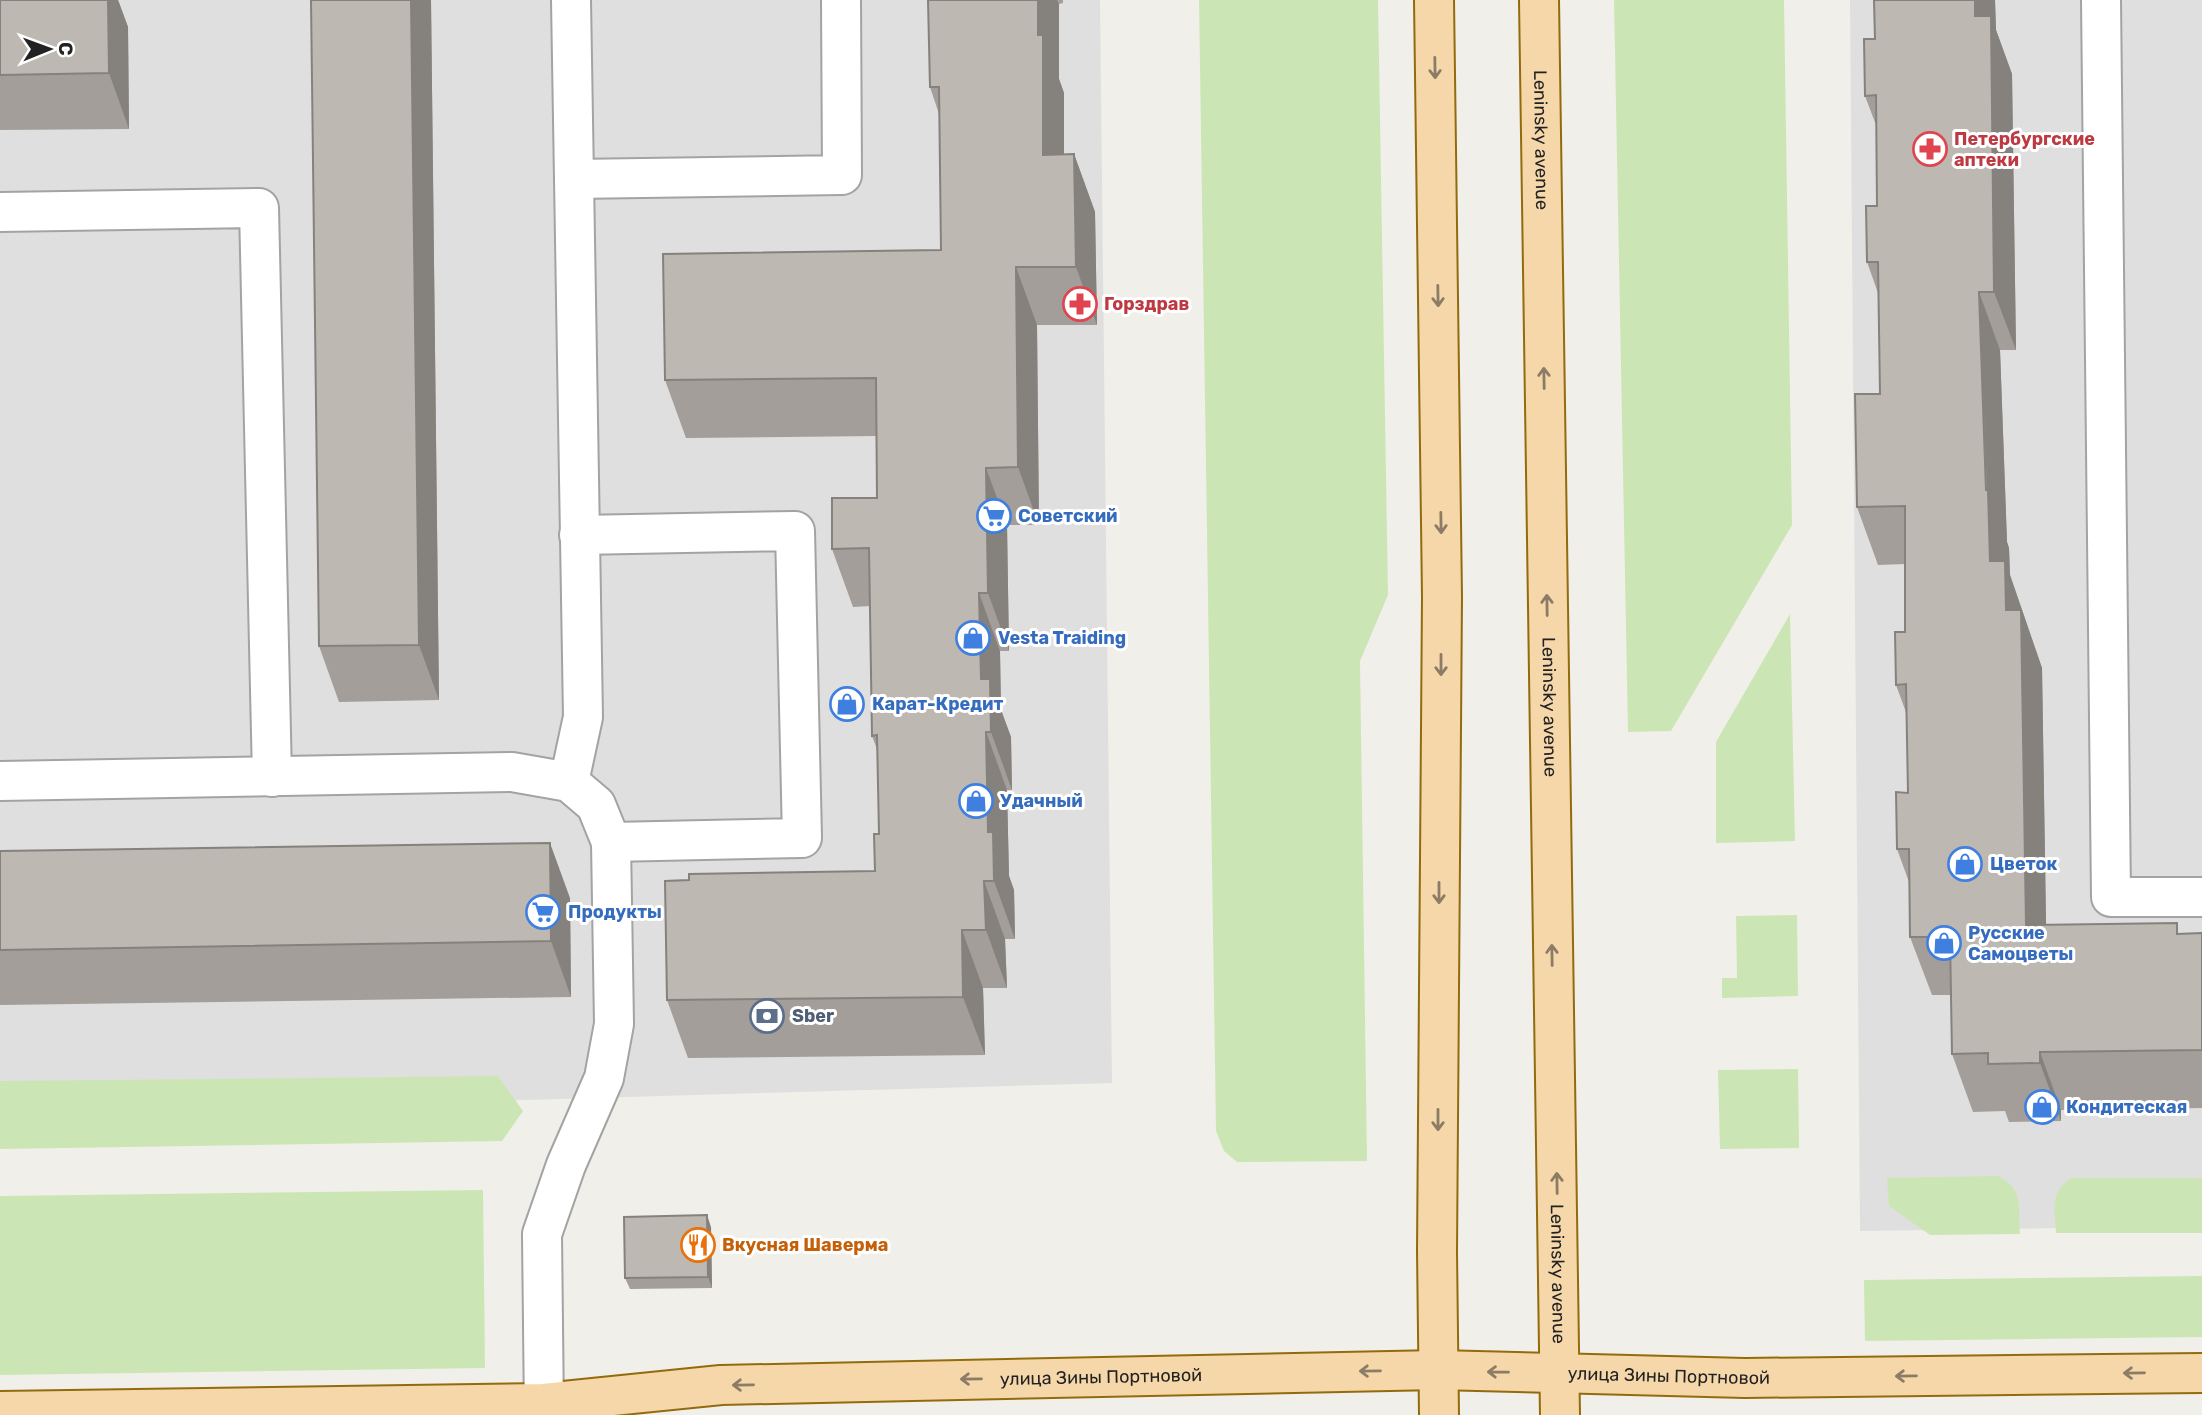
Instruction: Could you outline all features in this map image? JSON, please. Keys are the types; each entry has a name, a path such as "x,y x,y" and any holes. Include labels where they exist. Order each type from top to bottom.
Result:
{"main road":[{"path":"1434,0 1441,597 1437,1251 1439,1415"},
{"name":"Leninsky avenue","path":"1539,0 1560,1415"},
{"name":"улица Зины Портновой","path":"0,1411 544,1409 721,1385 1438,1370 1745,1378 2202,1373"}],"lane":[{"path":"569,782 583,718 571,0"},
{"path":"574,179 842,175 841,0"},
{"path":"2101,0 2111,897 2202,897"},
{"path":"0,212 259,208 272,776"},
{"path":"579,535 795,531 802,838 611,842"},
{"path":"0,781 512,772 569,782 596,805 611,842 614,1024 604,1077 566,1165 542,1234 544,1409"}],"shaded area":[{"path":"0,0 1100,0 1112,1083 0,1115"},
{"path":"1850,0 2202,0 2202,1226 1860,1231"}],"green space":[{"path":"1199,0 1378,0 1388,595 1360,661 1367,1161 1237,1162 1224,1151 1216,1131"},
{"path":"1614,0 1784,0 1792,525 1671,731 1628,732"},
{"path":"1790,614 1795,841 1716,843 1716,742"},
{"path":"1797,915 1798,996 1722,998 1722,978 1737,978 1736,916"},
{"path":"1798,1069 1799,1148 1720,1149 1718,1070"},
{"path":"498,1076 523,1111 502,1141 0,1149 0,1081"},
{"path":"1998,1176 2016,1193 2020,1234 1930,1235 1889,1206 1887,1178"},
{"path":"2072,1178 2202,1178 2202,1233 2056,1233 2057,1195"},
{"path":"483,1190 485,1368 0,1375 0,1196"},
{"path":"2202,1276 2202,1337 1865,1341 1864,1280"}],"building":[{"path":"0,0 108,0 109,73 0,75"},
{"path":"311,0 411,0 419,645 319,646"},
{"path":"928,0 1038,0 1038,35 1043,35 1043,155 1074,154 1076,267 1016,267 1018,467 986,468 988,593 979,593 981,679 990,679 991,732 986,732 988,832 993,832 994,881 984,881 986,930 962,930 963,997 667,1000 665,881 689,880 689,874 875,871 874,834 879,834 877,735 872,736 869,548 832,549 832,498 877,498 876,378 665,380 663,254 941,250 939,87 930,87"},
{"path":"1874,0 1975,0 1975,16 1991,16 1994,292 1979,292 1986,490 1990,561 2005,561 2006,610 2021,610 2026,925 2177,923 2177,934 2202,933 2202,1050 2040,1052 2040,1063 1988,1064 1988,1053 1952,1054 1950,937 1910,937 1909,849 1897,849 1896,792 1908,793 1906,684 1896,685 1895,632 1905,632 1905,506 1857,507 1855,394 1880,394 1878,262 1867,262 1866,206 1877,206 1876,95 1865,96 1864,39 1875,39"},
{"path":"550,843 551,941 0,950 0,851"},
{"path":"707,1215 708,1277 625,1278 624,1217"}],"place":[{"name":"Петербургские аптеки","path":"1930,149"},
{"name":"Горздрав","path":"1080,304"},
{"name":"Советский","path":"994,516"},
{"name":"Vesta Traiding","path":"973,638"},
{"name":"Карат-Кредит","path":"847,704"},
{"name":"Удачный","path":"976,801"},
{"name":"Цветок","path":"1965,864"},
{"name":"Продукты","path":"543,912"},
{"name":"Русские Самоцветы","path":"1944,943"},
{"name":"Sber","path":"767,1016"},
{"name":"Кондитеская","path":"2042,1107"},
{"name":"Вкусная Шаверма","path":"698,1245"}]}
